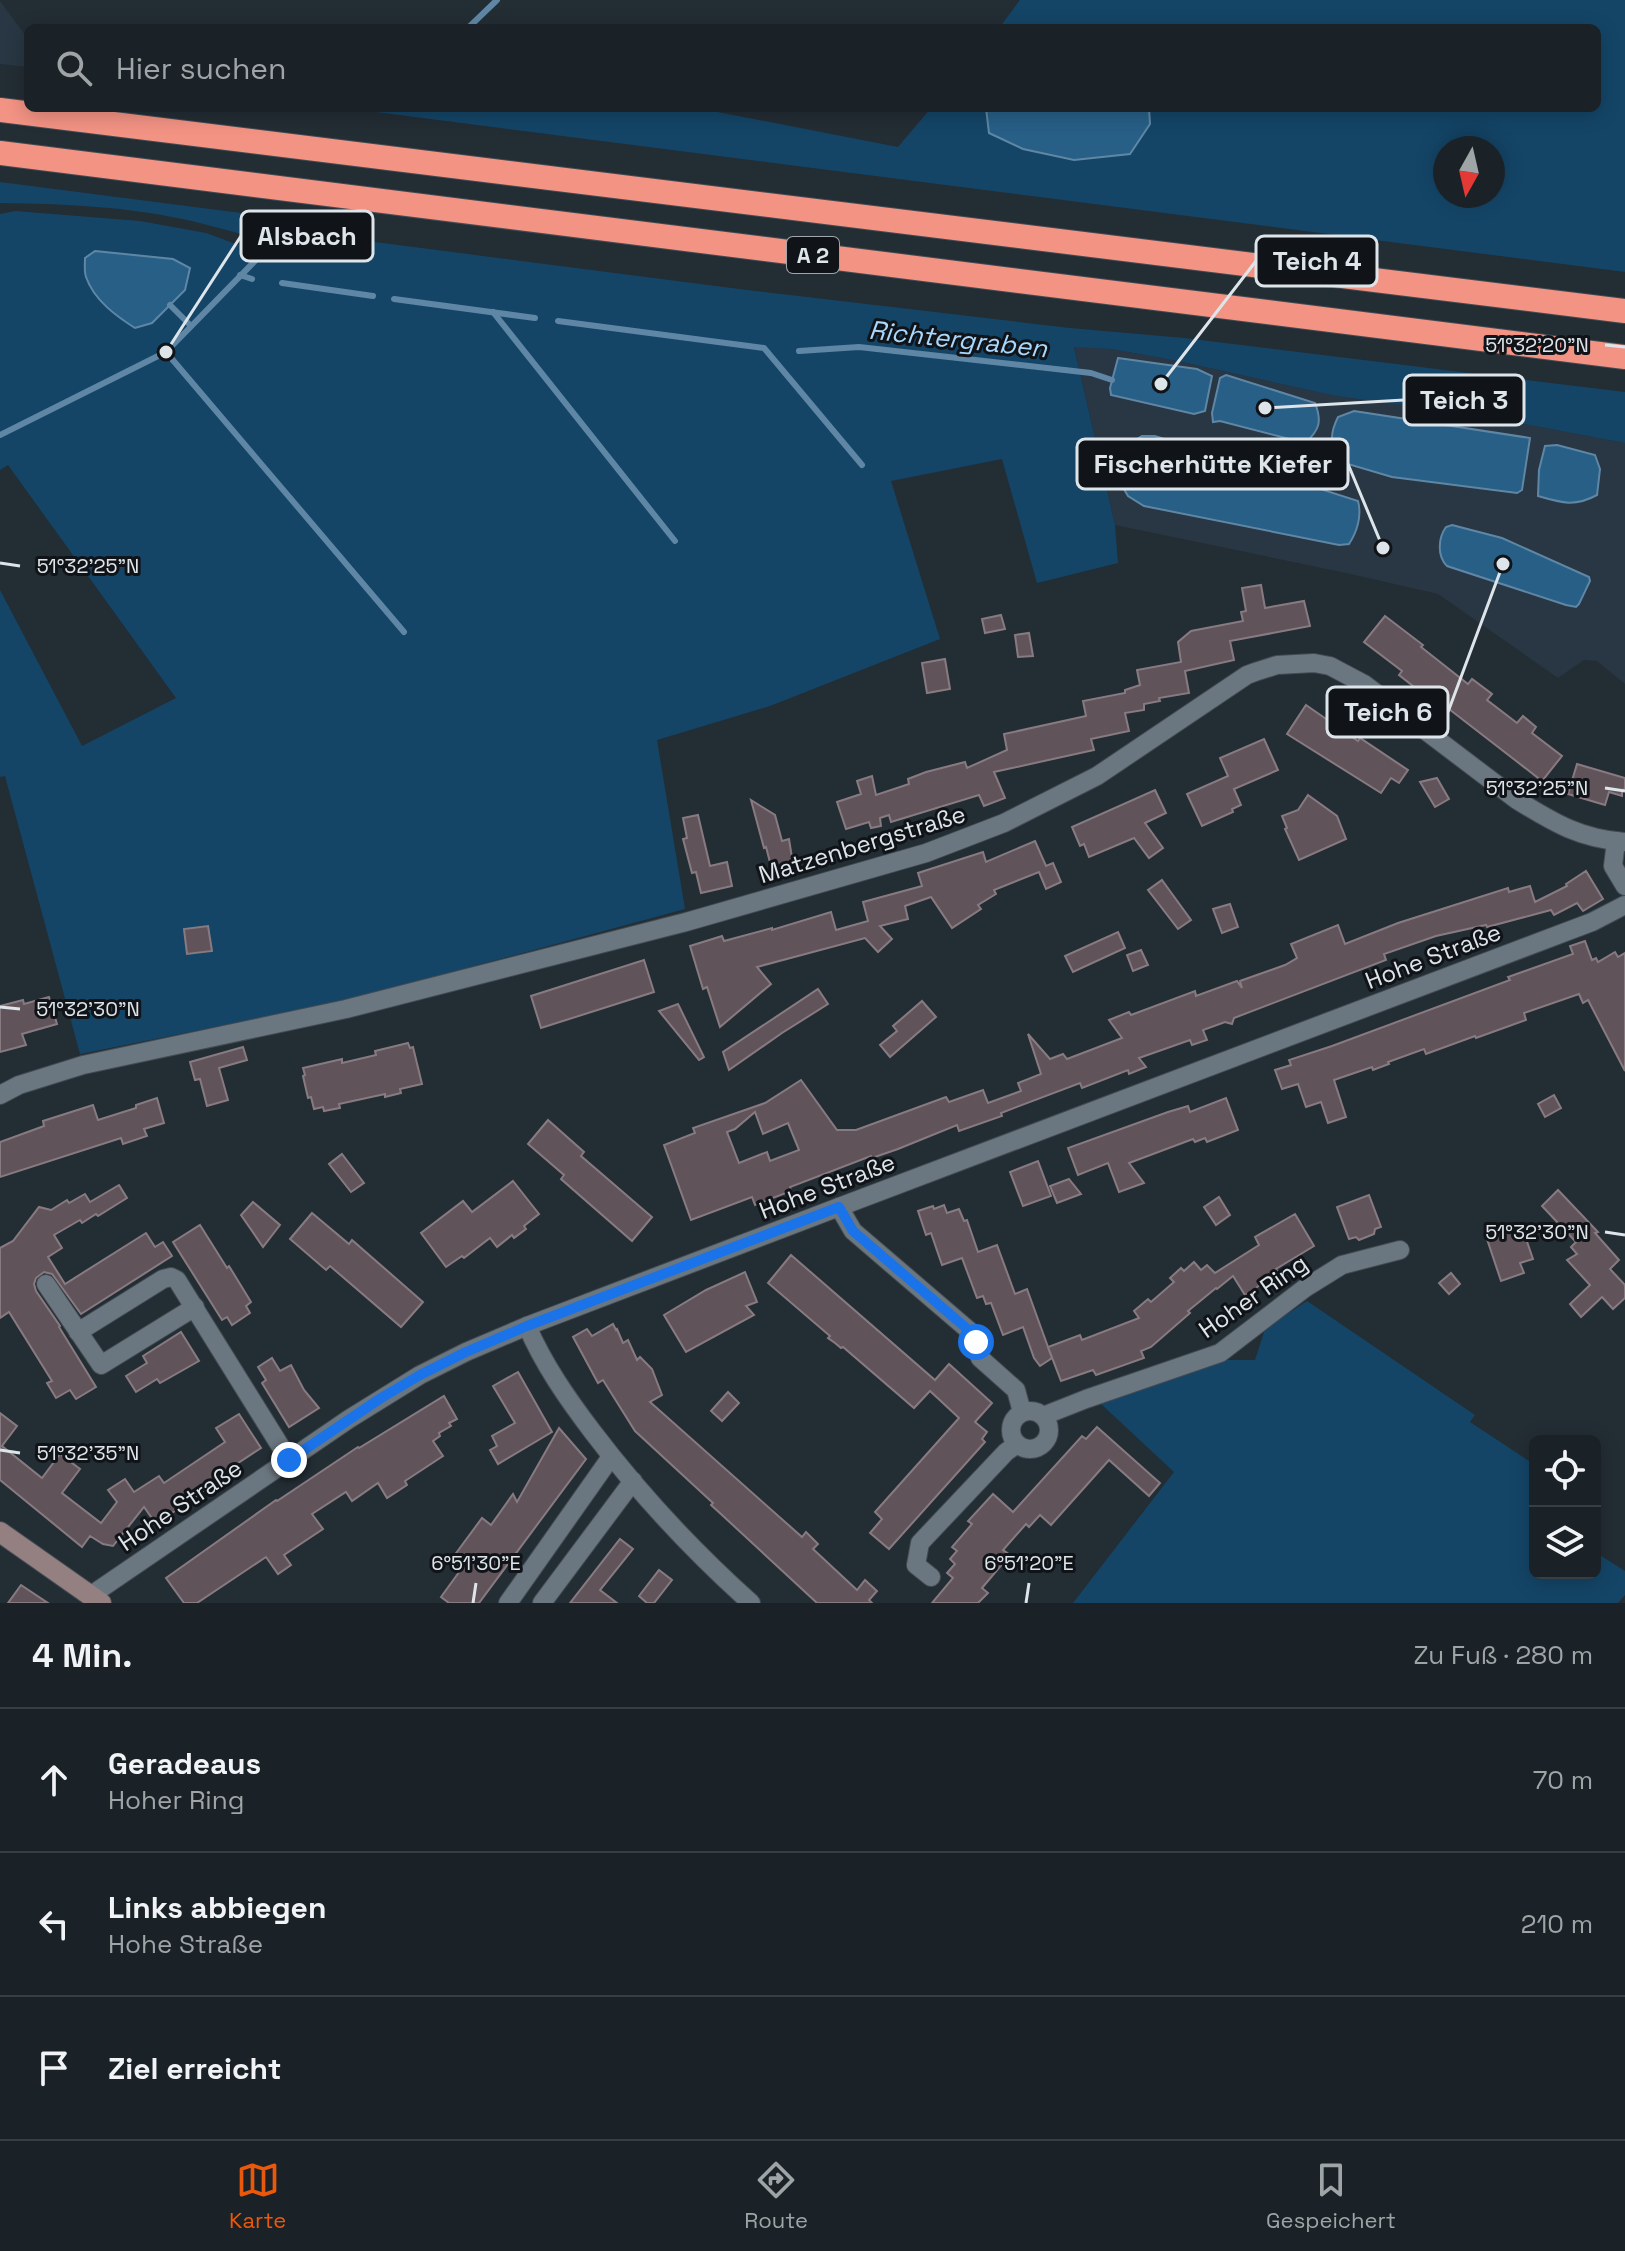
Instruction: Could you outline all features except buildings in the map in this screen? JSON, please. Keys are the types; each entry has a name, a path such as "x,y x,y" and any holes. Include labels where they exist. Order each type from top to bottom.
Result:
{"highway":[{"name":"A 2","path":"0,110 1625,311"},
{"name":"A 2","path":"0,153 1625,357"}],"main road":[{"path":"0,1532 96,1599"}],"street":[{"name":"Matzenbergstraße","path":"0,1095 19,1085 83,1065 346,1009 686,922 926,853 1004,823 1097,776 1247,675 1277,665 1314,663 1339,670 1364,684 1543,817 1598,840 1620,842 1613,866 1625,886"},
{"name":"Hohe Straße","path":"96,1599 349,1419 420,1375 466,1352 527,1326 1592,922 1625,905"},
{"path":"839,1207 853,1231 972,1333 980,1358 1016,1390 1022,1412"},
{"name":"Hoher Ring","path":"1043,1416 1220,1353 1285,1301 1342,1265 1400,1250"},
{"path":"78,1332 171,1277 182,1286 289,1460"},
{"path":"46,1284 101,1365 195,1307"},
{"path":"527,1326 547,1368 611,1457 694,1548 751,1603"},
{"path":"1033,1411 1043,1416 1049,1436 1042,1445 1027,1449 1013,1441 1010,1430 1013,1419 1022,1412 1033,1411"},
{"path":"931,1577 916,1565 920,1543 1017,1444"},
{"path":"508,1603 611,1457"},
{"path":"542,1603 633,1481"}],"shaded area":[{"path":"1020,0 1625,0 1625,272 376,112 718,112 898,147 928,112 986,112 989,134 1150,124 1149,112 1601,112 1601,24 1002,24"},
{"path":"0,1 24,34 24,67 0,64"},
{"path":"986,112 1149,112 1150,124 1130,154 1074,160 1023,149 989,133"},
{"path":"0,182 249,214 252,215 251,219 322,227 336,237 739,289 1070,328 1184,338 1625,392 1625,443 1476,415 1336,396 1112,349 1074,347 1115,525 1118,563 1037,583 1002,459 891,481 940,639 770,706 657,740 685,909 345,1001 80,1054 5,776 0,777 0,590 82,746 176,698 8,465 0,470 0,214 15,211 140,221 206,233 261,255 269,247 234,232 159,215 80,206 0,203"},
{"path":"95,251 173,259 190,268 185,290 152,323 135,328 106,307 94,293 85,275 85,258"},
{"path":"1074,346 1112,349 1178,361 1336,396 1476,415 1625,443 1625,684 1597,661 1584,660 1558,678 1438,594 1115,525"},
{"path":"1118,358 1197,369 1212,376 1205,411 1194,414 1111,395"},
{"path":"1226,375 1315,403 1319,420 1314,434 1305,443 1220,421 1213,422 1212,413 1220,378"},
{"path":"1354,411 1530,438 1522,490 1517,493 1392,477 1341,462 1333,445 1333,429 1338,417"},
{"path":"1142,436 1155,436 1358,501 1359,518 1354,534 1349,544 1339,545 1144,506 1128,496 1121,484 1134,441"},
{"path":"1557,445 1595,455 1600,469 1597,495 1568,503 1538,496 1539,470 1545,446"},
{"path":"1452,525 1502,538 1589,577 1579,604 1576,607 1566,605 1447,566 1440,552 1440,542 1443,531"},
{"path":"1307,1301 1475,1415 1470,1422 1529,1461 1529,1579 1601,1579 1601,1556 1625,1571 1625,1595 1618,1603 1073,1603 1174,1472 1100,1403 1215,1360 1255,1360 1265,1329"}],"waterway":[{"path":"472,24 497,0"},
{"path":"0,435 166,352 292,223"},
{"name":"Richtergraben","path":"240,275 252,279"},
{"name":"Richtergraben","path":"282,283 373,296"},
{"name":"Richtergraben","path":"394,299 535,318"},
{"path":"170,305 191,326"},
{"path":"493,312 675,541"},
{"name":"Richtergraben","path":"558,321 764,348 862,465"},
{"name":"Richtergraben","path":"799,351 859,347 1091,373 1112,380"},
{"path":"166,352 404,632"}],"place":[{"name":"Alsbach","path":"166,352"},
{"name":"Teich 4","path":"1161,384"},
{"name":"Teich 3","path":"1265,408"},
{"name":"Fischerhütte Kiefer","path":"1383,548"},
{"name":"Teich 6","path":"1503,564"}],"route":[{"path":"289,1460 381,1398 466,1352 839,1207 853,1231 972,1333 976,1342"}]}
